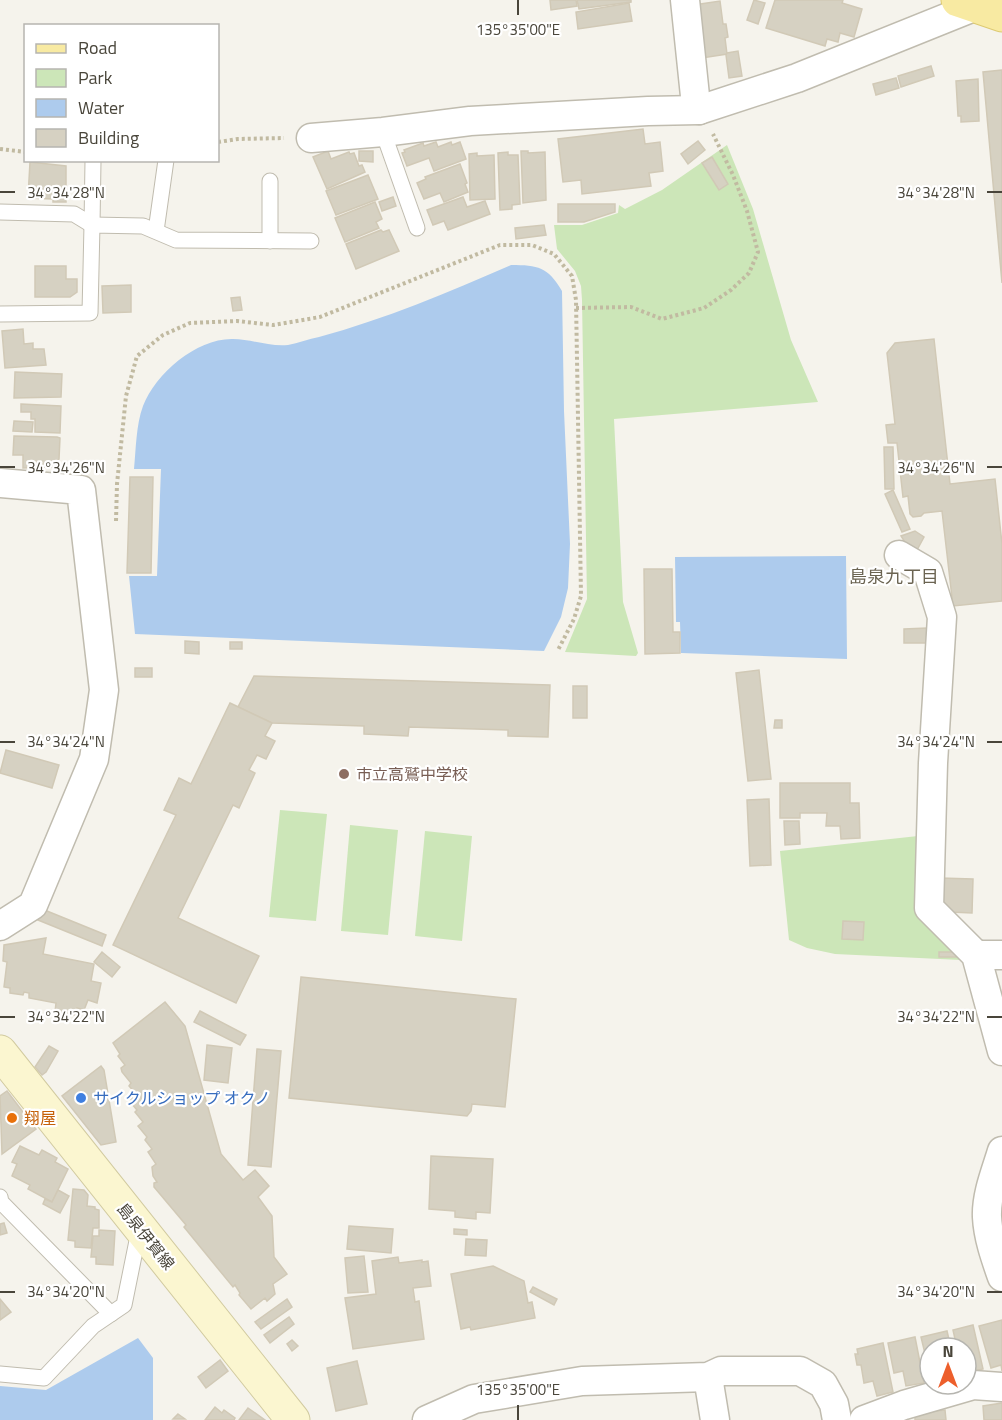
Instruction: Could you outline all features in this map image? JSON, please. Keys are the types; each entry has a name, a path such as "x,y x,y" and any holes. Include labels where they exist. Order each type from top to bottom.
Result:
{"main road":[{"name":"島泉伊賀線","path":"0,1052 293,1420"}],"street":[{"path":"685,0 695,96 699,110"},
{"path":"312,138 470,122 699,110 797,78 979,7"},
{"path":"0,483 81,490 104,690 94,759 33,905 0,926"},
{"path":"899,555 928,572 942,617 933,763 929,908 989,955 1002,1051"},
{"path":"1002,1151 995,1206 987,1215 991,1244 1002,1277"},
{"path":"435,1418 474,1399 582,1381 708,1377 722,1371 800,1371 823,1384 834,1404 837,1420"},
{"path":"708,1377 715,1420"},
{"path":"864,1420 904,1405 973,1385 1002,1387"}],"lane":[{"path":"383,132 417,228"},
{"path":"0,314 90,313 93,162"},
{"path":"156,231 166,162"},
{"path":"270,181 270,241"},
{"path":"0,212 74,214 92,225 142,226 176,240 312,241"},
{"path":"0,1197 1,1202 111,1314"},
{"path":"0,1374 44,1378 93,1326 124,1305 140,1228"}],"path":[{"path":"576,308 632,307 662,319 704,308 731,290 749,273 758,252 747,211 733,175 699,110"},
{"path":"219,142 238,139 312,138"},
{"path":"0,149 24,152"},
{"path":"116,528 117,484 126,396 137,356 163,335 190,323 237,321 273,325 321,317 500,245 532,245 554,254 572,276 576,308 581,596 574,619 558,650"}],"green space":[{"path":"727,145 753,209 791,340 818,402 614,419 623,602 638,653 636,656 565,652 587,599 582,300 581,286 575,271 557,249 554,225 582,225 618,213 619,205 625,209 662,190"},
{"path":"280,810 327,814 316,921 269,917"},
{"path":"350,825 398,830 388,935 341,931"},
{"path":"425,831 472,836 462,941 415,936"},
{"path":"918,836 953,947 961,960 835,954 807,948 789,940 780,851"}],"water":[{"path":"511,265 535,267 547,272 562,291 570,544 568,588 561,617 544,651 135,634 129,576 157,576 161,469 134,469 138,429 143,406 149,394 168,370 192,351 219,340 247,340 274,345 296,343 344,330 392,313"},
{"path":"846,556 847,659 681,653 680,622 676,622 675,557"},
{"path":"138,1338 153,1358 153,1420 0,1420 0,1386 46,1390"}],"building":[{"path":"550,0 576,0 577,6 551,10"},
{"path":"577,0 631,0 631,2 579,9"},
{"path":"754,0 765,3 758,24 747,20"},
{"path":"775,0 843,0 842,3 862,9 854,37 840,33 838,42 827,39 825,46 766,28"},
{"path":"720,1 723,24 726,24 728,37 725,38 727,54 702,58 694,5"},
{"path":"629,3 632,21 578,29 576,12"},
{"path":"738,51 742,76 729,78 726,55"},
{"path":"931,66 934,76 901,87 898,76"},
{"path":"1002,70 1002,283 983,72"},
{"path":"896,78 899,88 876,95 873,84"},
{"path":"978,79 979,121 961,122 961,116 958,116 956,81"},
{"path":"643,129 645,144 660,142 663,171 649,173 651,186 582,194 581,180 563,182 558,139"},
{"path":"698,141 705,150 688,164 681,154"},
{"path":"436,142 438,147 451,142 452,145 460,142 466,159 434,171 429,158 407,166 402,153 405,152 404,150 423,143 424,146"},
{"path":"328,151 331,159 349,152 354,153 359,166 362,165 365,172 327,189 313,157"},
{"path":"359,151 373,151 373,162 359,161"},
{"path":"521,151 545,152 546,200 523,203"},
{"path":"508,152 508,155 518,155 520,204 512,205 512,209 500,210 498,153"},
{"path":"477,153 477,156 494,155 495,199 470,200 469,154"},
{"path":"712,157 728,184 719,190 702,163"},
{"path":"30,162 66,166 66,202 28,198"},
{"path":"460,164 468,192 444,202 440,193 424,199 417,183 426,179 425,177"},
{"path":"368,175 378,199 336,215 326,191"},
{"path":"393,197 396,206 382,211 379,202"},
{"path":"463,197 467,207 485,201 490,214 448,230 444,221 433,225 427,210"},
{"path":"375,202 382,219 376,222 379,228 345,242 335,218"},
{"path":"558,204 615,204 615,212 584,222 558,222"},
{"path":"544,225 546,235 516,239 515,228"},
{"path":"381,230 383,232 389,230 399,251 356,269 346,244"},
{"path":"35,266 66,266 66,279 77,279 77,292 70,297 35,297"},
{"path":"131,285 131,312 103,313 102,286"},
{"path":"240,297 242,310 233,311 231,298"},
{"path":"23,329 24,344 33,343 33,349 44,349 46,365 5,368 2,331"},
{"path":"934,339 950,484 995,479 1002,544 1002,601 953,606 942,511 913,517 910,514 908,496 903,497 897,443 888,443 886,425 895,424 887,353 895,343"},
{"path":"15,372 62,374 61,397 14,398"},
{"path":"21,404 61,406 60,433 35,432 35,419 31,419 31,412 21,412"},
{"path":"14,421 33,422 32,432 13,431"},
{"path":"14,436 60,438 59,459 52,464 52,467 23,468 23,455 13,455"},
{"path":"884,447 893,447 894,489 885,489"},
{"path":"130,477 153,477 151,573 127,573"},
{"path":"893,490 910,529 902,532 885,494"},
{"path":"915,531 924,537 917,550 906,544 901,536"},
{"path":"644,569 672,569 673,632 680,632 680,653 645,654"},
{"path":"927,628 928,643 904,643 904,629"},
{"path":"185,641 199,642 199,654 185,653"},
{"path":"230,642 242,642 242,649 230,649"},
{"path":"135,668 152,668 152,677 135,677"},
{"path":"759,670 771,779 748,781 736,673"},
{"path":"254,676 550,685 548,737 508,736 508,730 409,727 408,736 364,734 364,726 272,723 238,707"},
{"path":"573,686 587,686 587,718 573,718"},
{"path":"230,703 272,723 265,736 275,741 266,759 257,755 249,770 255,773 239,808 233,805 178,918 259,956 236,1003 113,945 176,815 164,810 179,778 191,784"},
{"path":"775,720 782,720 782,728 774,728"},
{"path":"6,750 59,765 52,788 0,773"},
{"path":"780,783 850,783 850,803 859,803 860,838 841,839 840,826 826,826 827,813 800,813 800,818 780,818"},
{"path":"769,799 771,865 750,866 747,800"},
{"path":"784,821 799,821 800,844 785,845"},
{"path":"940,878 973,879 972,913 950,912 939,903"},
{"path":"42,909 106,935 102,946 38,920"},
{"path":"843,921 864,922 863,940 842,939"},
{"path":"46,938 43,954 94,964 91,981 101,983 97,1003 88,1000 84,1010 77,1008 75,1015 55,1012 56,1003 29,998 29,993 24,992 23,995 10,993 10,988 4,987 7,962 3,961 4,945"},
{"path":"102,952 120,967 112,977 94,962"},
{"path":"939,952 956,952 956,957 939,957"},
{"path":"301,977 516,999 505,1107 472,1104 467,1116 289,1098"},
{"path":"165,1002 185,1026 221,1154 243,1180 255,1170 269,1186 258,1197 272,1216 274,1257 287,1274 273,1284 275,1294 267,1301 265,1298 251,1309 239,1295 235,1285 233,1287 154,1187 154,1183 157,1182 153,1176 152,1167 156,1164 148,1152 152,1149 145,1140 147,1137 138,1126 143,1122 131,1103 131,1099 136,1094 122,1072 121,1068 125,1065 118,1056 120,1054 113,1043"},
{"path":"200,1011 246,1035 240,1045 194,1022"},
{"path":"207,1045 232,1048 228,1083 204,1080"},
{"path":"49,1046 58,1051 42,1075 35,1067"},
{"path":"257,1049 281,1051 271,1167 248,1165"},
{"path":"101,1066 104,1070 116,1142 101,1145 62,1096"},
{"path":"7,1091 36,1129 2,1154 0,1096"},
{"path":"20,1146 39,1155 42,1150 57,1158 55,1162 68,1169 52,1202 28,1189 30,1185 12,1176 17,1164 12,1162"},
{"path":"431,1156 493,1159 490,1213 476,1212 476,1219 455,1217 455,1211 429,1209"},
{"path":"73,1189 84,1190 88,1195 87,1206 99,1210 99,1228 93,1228 91,1248 75,1247 75,1241 68,1240"},
{"path":"58,1190 69,1196 60,1213 43,1204 45,1199 52,1202"},
{"path":"4,1223 7,1233 0,1235 0,1224"},
{"path":"349,1226 393,1229 391,1253 347,1249"},
{"path":"454,1229 467,1230 467,1235 454,1234"},
{"path":"99,1230 115,1231 113,1265 96,1264 96,1257 91,1257 93,1236 99,1236"},
{"path":"466,1239 487,1240 486,1256 465,1255"},
{"path":"364,1256 368,1292 348,1293 345,1258"},
{"path":"398,1257 399,1263 428,1261 431,1286 413,1288 415,1302 419,1301 424,1339 353,1349 345,1298 376,1294 372,1261"},
{"path":"493,1266 524,1281 528,1303 532,1302 535,1318 471,1330 470,1327 461,1329 451,1274"},
{"path":"533,1287 557,1299 554,1305 530,1292"},
{"path":"0,1299 11,1312 0,1320"},
{"path":"287,1299 292,1307 261,1329 255,1322"},
{"path":"289,1317 294,1324 270,1343 264,1335"},
{"path":"1002,1320 1002,1371 1001,1365 991,1368 979,1326"},
{"path":"973,1325 976,1336 954,1336 953,1330"},
{"path":"947,1331 948,1336 925,1336"},
{"path":"915,1337 918,1352 918,1384 906,1386 903,1371 894,1373 888,1343"},
{"path":"292,1340 298,1346 292,1351 287,1344"},
{"path":"883,1343 893,1392 877,1396 873,1381 864,1383 861,1365 857,1365 855,1354 858,1354 857,1349"},
{"path":"978,1347 983,1369 978,1370"},
{"path":"220,1360 228,1371 206,1388 198,1377"},
{"path":"357,1361 367,1404 336,1411 327,1368"},
{"path":"1002,1403 1002,1420 984,1420 983,1406"},
{"path":"215,1407 222,1413 224,1410 235,1418 234,1420 205,1420"},
{"path":"248,1408 265,1420 239,1420"},
{"path":"945,1410 946,1420 915,1420 915,1413"},
{"path":"178,1414 185,1419 173,1419"}],"place":[{"name":"市立高鷲中学校","path":"344,774"},
{"name":"サイクルショップ オクノ","path":"81,1098"},
{"name":"翔屋","path":"12,1118"}],"district":[{"name":"島泉九丁目","path":"894,576"}]}
